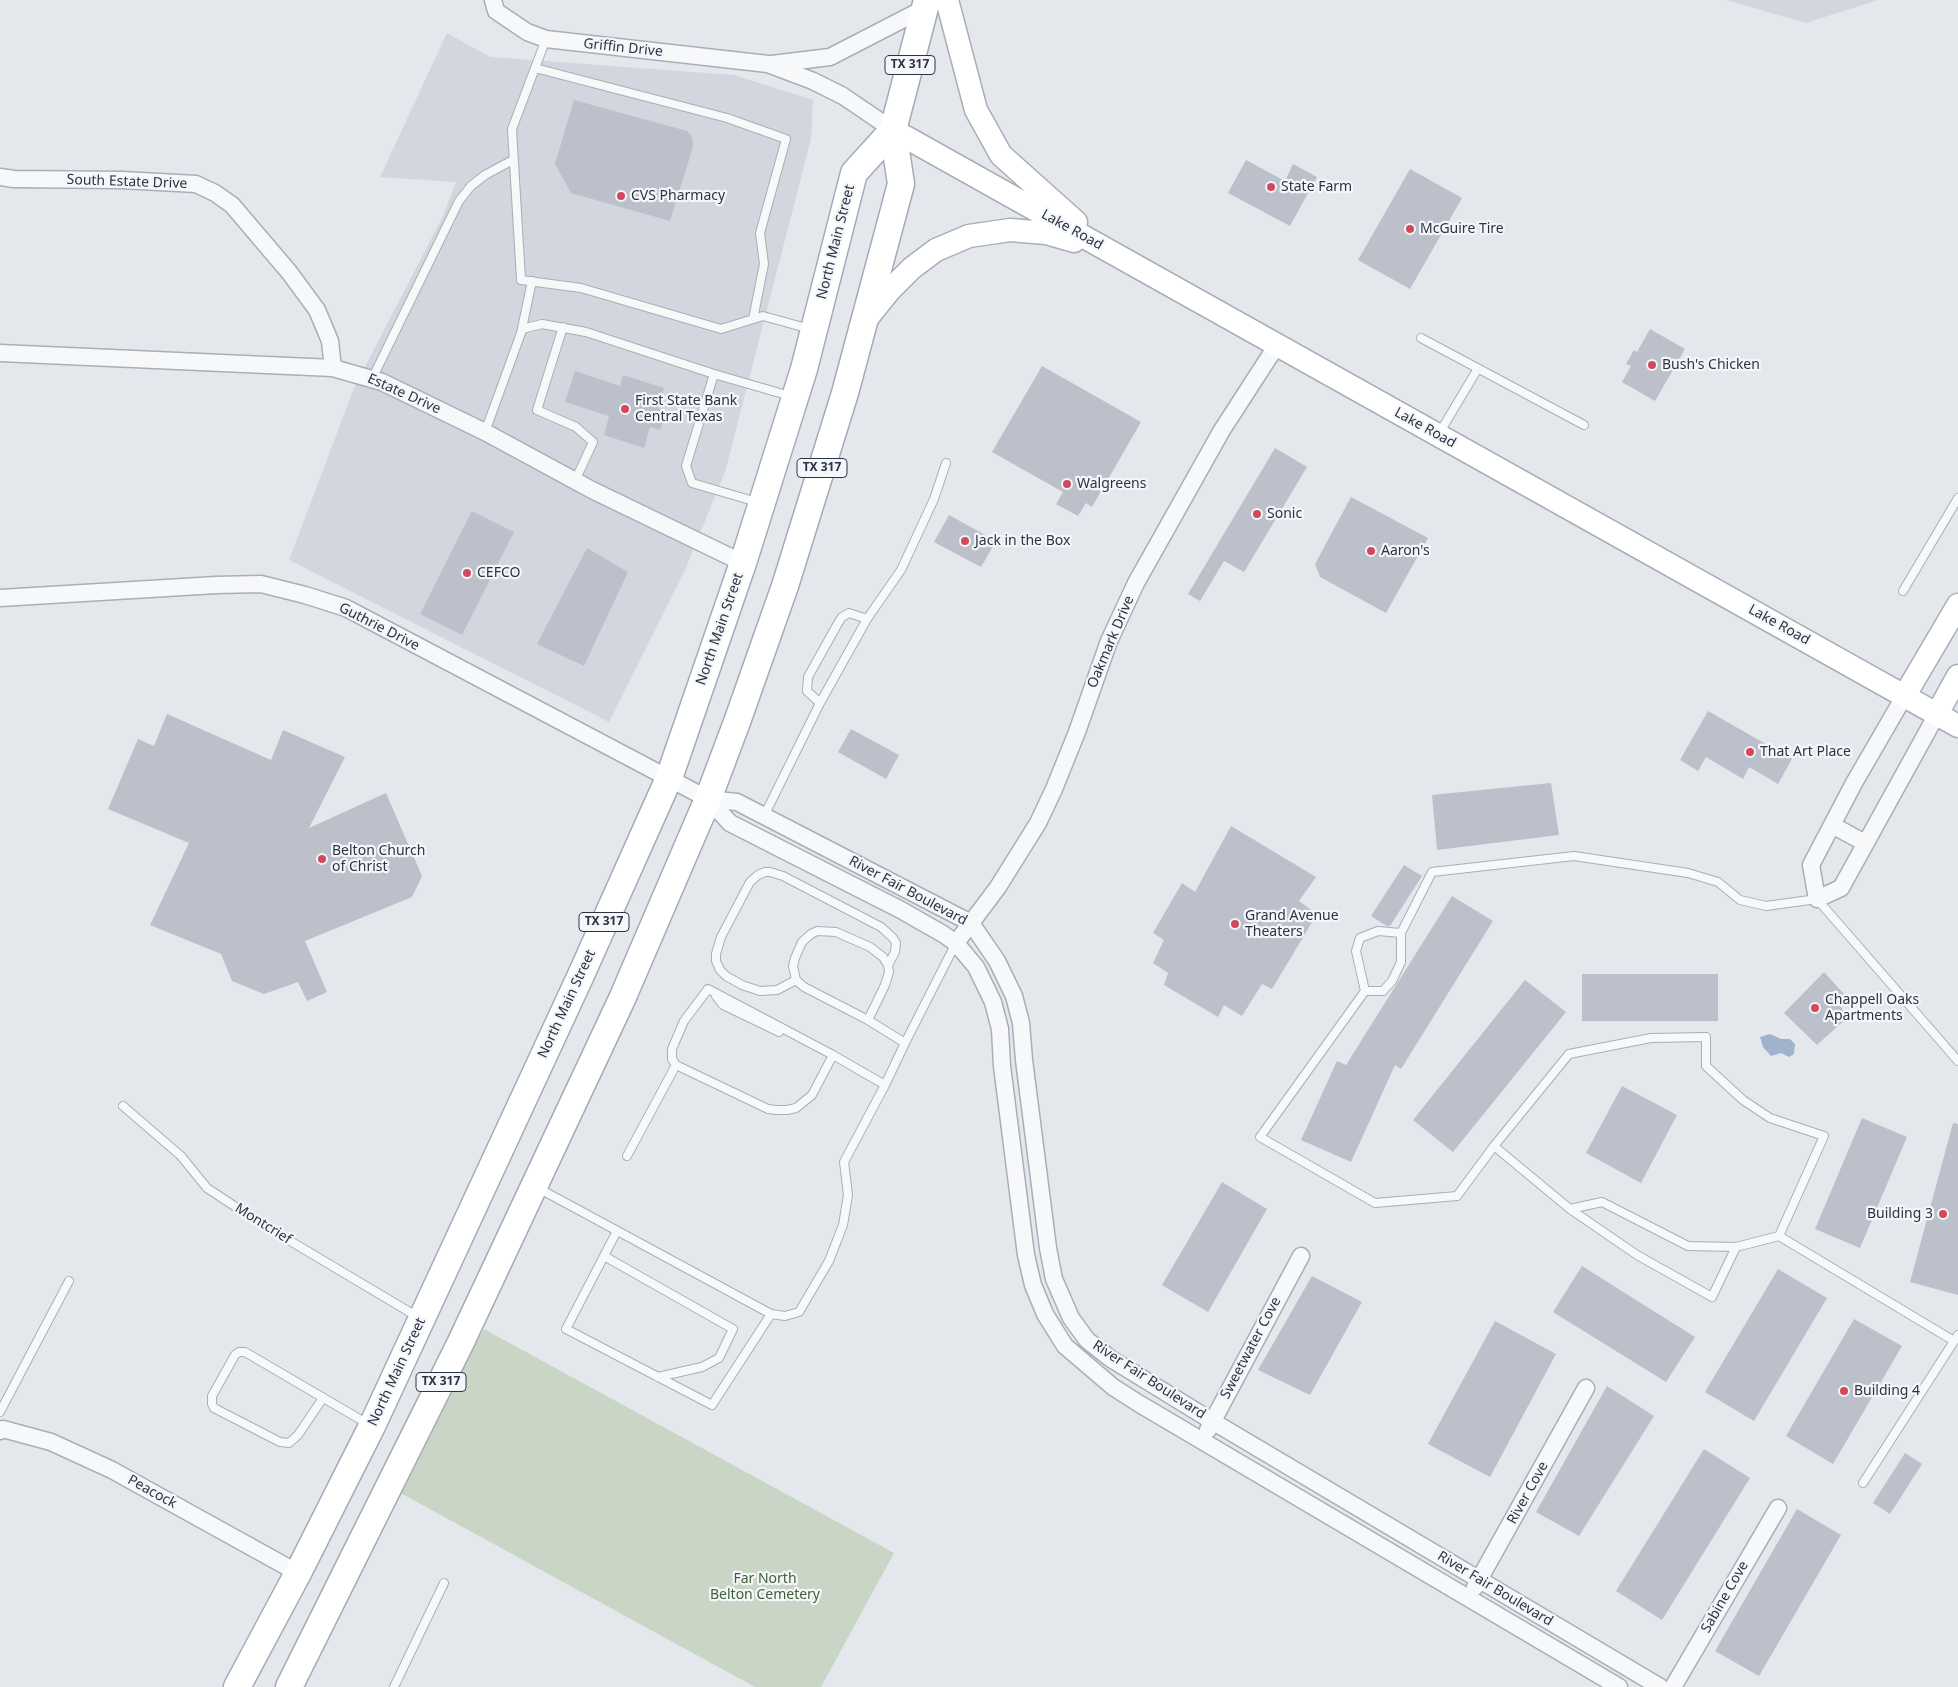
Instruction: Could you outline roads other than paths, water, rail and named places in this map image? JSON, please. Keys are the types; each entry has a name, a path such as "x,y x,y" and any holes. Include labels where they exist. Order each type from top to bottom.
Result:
{"main road":[{"name":"North Main Street","path":"237,1687 298,1574 372,1426 580,976 669,778 744,563 795,398 854,173 892,130 933,3"},
{"path":"933,3 976,110 1001,155 1108,251"},
{"name":"North Main Street","path":"289,1687 460,1344 622,999 708,799 785,586 845,393 901,184 892,130"},
{"name":"Lake Road","path":"892,130 1958,726"},
{"path":"864,321 888,291 912,268 936,250 969,236 1010,230 1046,233 1108,251"},
{"path":"1905,695 1958,605"},
{"path":"1937,714 1958,676"}],"street":[{"name":"Griffin Drive","path":"493,0 496,11 527,32 546,39 768,64 830,56 933,3"},
{"name":"Griffin Drive","path":"768,64 813,81 843,96 892,130"},
{"name":"South Estate Drive","path":"0,177 196,184 215,193 232,205 289,272 317,310 330,341 333,368"},
{"name":"Oakmark Drive","path":"956,943 998,887 1038,823 1054,789 1076,732 1108,640 1136,583 1222,430 1277,345"},
{"name":"Estate Drive","path":"0,353 333,368 372,379 382,382 485,432 575,481 744,563"},
{"name":"Guthrie Drive","path":"0,598 261,584 306,595 346,608 669,778"},
{"path":"1905,695 1854,783 1811,866 1817,899 1841,888 1937,714"},
{"name":"River Fair Boulevard","path":"669,778 708,799 730,823 901,910 956,943 976,967 993,1002 1000,1029 1002,1066 1026,1254 1033,1285 1045,1314 1065,1346 1113,1387 1619,1687"},
{"name":"River Fair Boulevard","path":"708,799 737,802 800,836 971,922 997,960 1014,996 1021,1023 1048,1248 1054,1279 1071,1318 1086,1340 1212,1421 1660,1687"},
{"path":"1832,825 1865,843"},
{"name":"Sweetwater Cove","path":"1202,1441 1301,1256"},
{"path":"1052,1325 1071,1318"},
{"name":"River Cove","path":"1468,1597 1480,1580 1586,1388"},
{"name":"Peacock","path":"0,1431 3,1429 51,1442 112,1470 298,1574"},
{"name":"Sabine Cove","path":"1673,1687 1778,1508"}],"lane":[{"path":"546,39 512,129 521,280 581,288 721,329 763,316 814,330"},
{"path":"535,68 727,118 786,138 760,233 764,264 753,319"},
{"path":"372,379 459,201 485,175 513,160"},
{"path":"485,432 522,329 532,281"},
{"path":"522,329 542,324 586,332 714,374 795,398"},
{"path":"563,327 537,410 576,427 593,442 575,481"},
{"path":"1421,338 1477,370 1584,425"},
{"path":"1438,435 1477,370"},
{"path":"714,374 686,466 692,483 762,504"},
{"path":"764,816 820,703 868,619 901,570 934,499 946,463"},
{"path":"1903,591 1958,498"},
{"path":"820,703 807,691 808,677 837,625 842,617 849,613 868,619"},
{"path":"1365,991 1383,991 1392,981 1401,962 1401,933 1432,872 1574,856 1688,873 1718,882 1740,900 1766,906 1817,899 1958,1061"},
{"path":"796,980 777,990 760,991 742,985 726,976 720,970 716,961 721,937 750,882 765,872 783,876 881,927 893,938 896,943 895,952 888,965 885,985 868,1020"},
{"path":"888,965 878,951 870,946 836,932 817,931 802,942 793,966 796,980 804,988 868,1020 905,1043"},
{"path":"1401,933 1378,931 1360,938 1356,951 1365,991 1260,1137 1375,1203 1456,1196 1569,1054 1651,1038 1706,1037 1706,1066 1743,1100 1770,1118 1824,1136 1779,1236"},
{"path":"534,1186 770,1314 784,1316 799,1312 829,1261 843,1225 848,1195 844,1162 886,1085 905,1043 956,943"},
{"path":"833,1055 812,1095 796,1108 787,1110 768,1109 676,1065 672,1059 672,1049 684,1022 708,990 833,1055 886,1085"},
{"path":"627,1156 676,1065"},
{"name":"Montcrief","path":"123,1106 181,1156 207,1188 260,1223 422,1319"},
{"path":"1494,1146 1570,1209 1636,1255 1712,1297 1736,1247"},
{"path":"1570,1209 1602,1202 1688,1246 1736,1247 1779,1236 1956,1338 1863,1483"},
{"path":"617,1231 566,1329 712,1405 770,1314"},
{"path":"604,1256 733,1329 719,1358 702,1367 658,1377"},
{"path":"0,1412 68,1281"},
{"path":"324,1398 298,1435 289,1443 280,1442 214,1408 212,1404 212,1396 236,1355 240,1352 245,1352 324,1398 372,1426"},
{"path":"394,1687 444,1583"}],"water":[{"path":"1770,1034 1781,1039 1790,1039 1795,1044 1794,1054 1789,1057 1781,1053 1771,1056 1763,1047 1760,1037"}],"place":[{"name":"State Farm","path":"1271,187"},
{"name":"CVS Pharmacy","path":"621,196"},
{"name":"McGuire Tire","path":"1410,229"},
{"name":"Bush's Chicken","path":"1652,365"},
{"name":"First State Bank Central Texas","path":"625,409"},
{"name":"Walgreens","path":"1067,484"},
{"name":"Sonic","path":"1257,514"},
{"name":"Jack in the Box","path":"965,541"},
{"name":"Aaron's","path":"1371,551"},
{"name":"CEFCO","path":"467,573"},
{"name":"That Art Place","path":"1750,752"},
{"name":"Belton Church of Christ","path":"322,859"},
{"name":"Grand Avenue Theaters","path":"1235,924"},
{"name":"Chappell Oaks Apartments","path":"1815,1008"},
{"name":"Building 3","path":"1943,1214"},
{"name":"Building 4","path":"1844,1391"}],"park label":[{"name":"Far North Belton Cemetery","path":"765,1588"}]}
